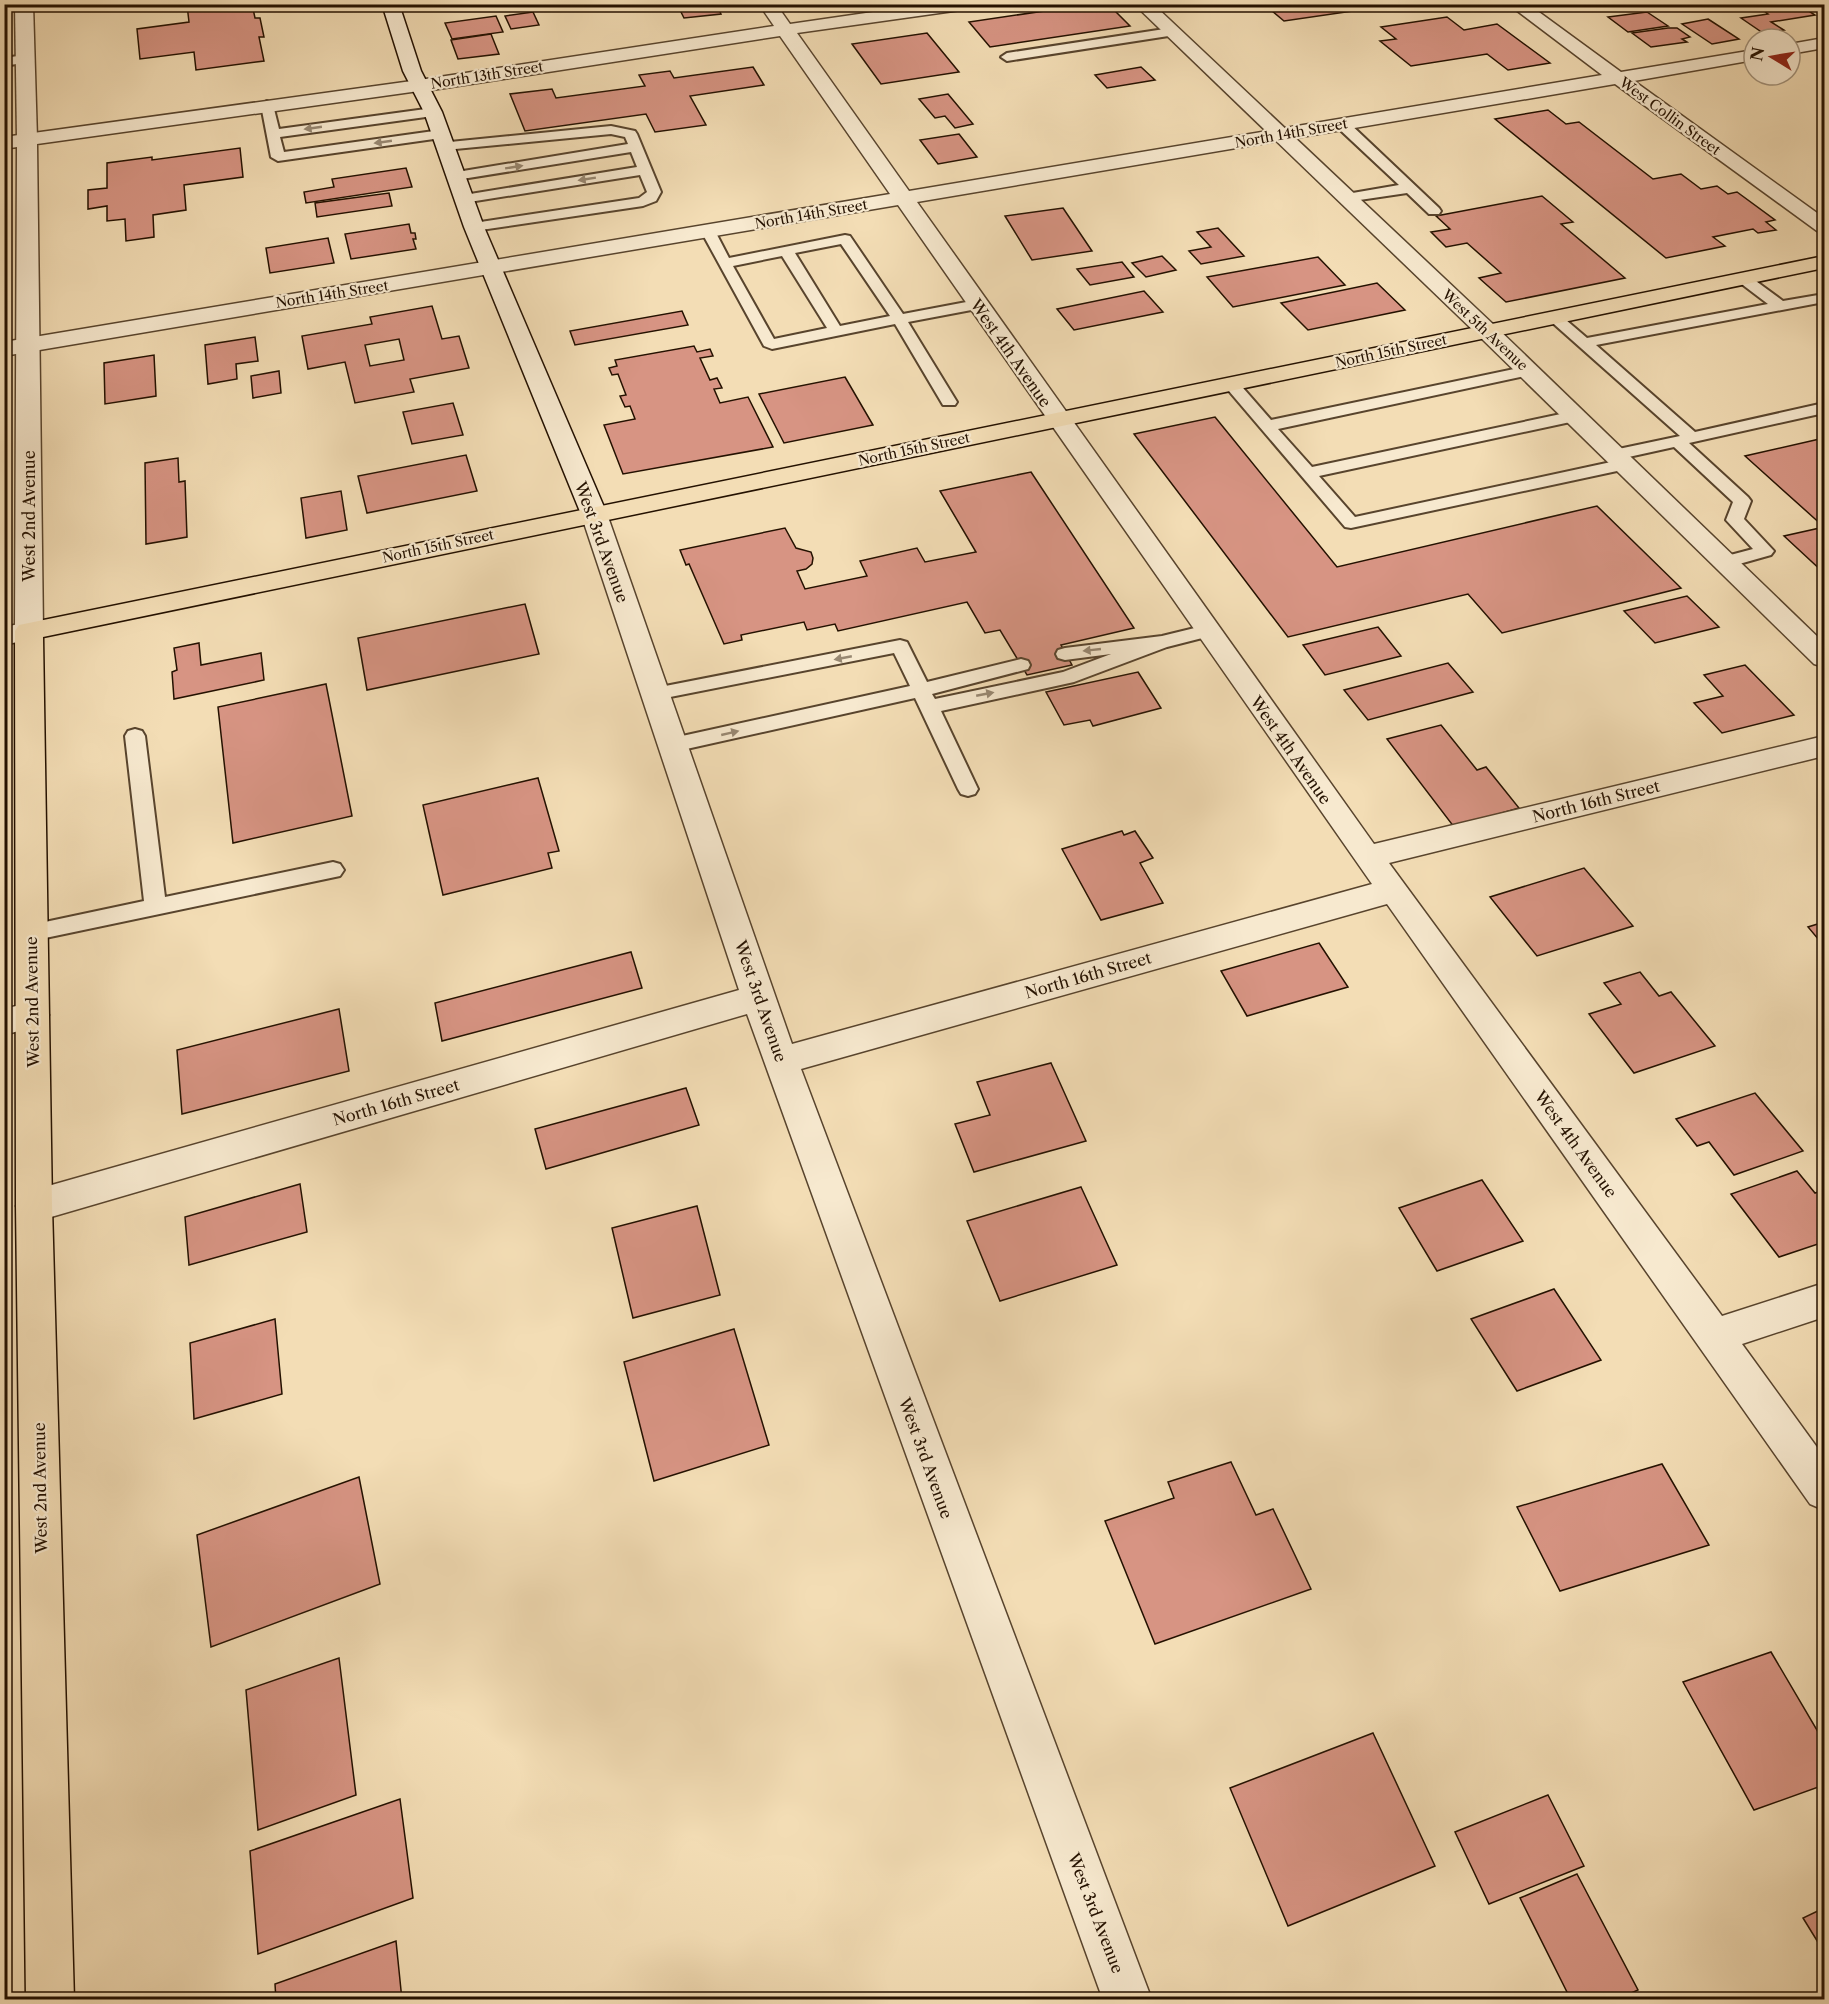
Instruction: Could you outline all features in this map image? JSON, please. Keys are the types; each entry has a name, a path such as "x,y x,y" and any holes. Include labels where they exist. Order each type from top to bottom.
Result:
{"main road":[{"name":"North 15th Street","path":"17,633 1824,262"},
{"name":"West 2nd Avenue","path":"17,633 31,933 18,1019 34,1206 50,2000"}],"street":[{"name":"West 2nd Avenue","path":"17,633 28,345 16,141 25,59 24,4"},
{"name":"West 3rd Avenue","path":"390,4 419,86 433,112 474,227 594,514 758,998 1128,2000"},
{"name":"West 4th Avenue","path":"767,4 1057,420 1367,857 1394,890 1824,1490"},
{"name":"North 13th Street","path":"16,141 419,86 968,4"},
{"name":"West 5th Avenue","path":"1142,4 1487,331 1824,658"},
{"name":"West Collin Street","path":"1516,4 1824,227"},
{"path":"1802,47 1824,43"},
{"name":"North 14th Street","path":"4,349 1742,57"},
{"name":"North 16th Street","path":"1367,857 1824,746"},
{"name":"North 16th Street","path":"781,1061 1394,890"},
{"name":"North 16th Street","path":"34,1206 758,998"},
{"path":"1715,1336 1824,1300"}],"lane":[{"path":"1007,57 1171,32"},
{"path":"4,62 25,59"},
{"path":"267,105 278,157 443,140 611,130 630,134 654,192 651,198 644,202 474,227"},
{"path":"273,134 433,112"},
{"path":"1342,124 1434,211"},
{"path":"456,176 635,147"},
{"path":"463,199 645,170"},
{"path":"1346,198 1409,188"},
{"path":"708,231 769,343 772,344 977,305"},
{"path":"724,263 845,240 899,319 949,402"},
{"path":"786,251 836,331"},
{"path":"1744,279 1780,307"},
{"path":"1584,343 1824,298"},
{"path":"1554,317 1684,439 1742,501 1735,520 1765,551 1725,562"},
{"path":"1268,426 1528,371"},
{"path":"1231,384 1351,523 1620,459 1684,439 1824,408"},
{"path":"1308,473 1575,416"},
{"path":"1065,654 1161,642 1207,631"},
{"path":"673,745 925,698 1067,678 1161,642"},
{"path":"655,694 900,646 968,789"},
{"path":"925,698 1021,665"},
{"path":"135,736 155,907"},
{"path":"31,933 333,870"}],"building":[{"path":"252,4 255,18 260,18 264,37 259,37 264,61 196,70 194,52 140,59 137,29 189,22 187,5"},
{"path":"677,4 716,4 721,14 684,18"},
{"path":"1092,4 1108,4 1130,26 990,47 969,22"},
{"path":"1306,4 1401,4 1284,21 1271,10"},
{"path":"1588,4 1626,4 1628,6 1596,10"},
{"path":"1755,4 1798,4 1815,15 1771,22 1779,27 1754,27 1741,18 1768,14"},
{"path":"533,12 539,25 511,29 505,16"},
{"path":"1647,12 1668,26 1628,32 1608,17"},
{"path":"496,16 503,32 452,39 445,23"},
{"path":"1447,17 1464,30 1497,24 1550,63 1508,70 1487,54 1411,66 1380,41 1396,39 1381,27"},
{"path":"1708,19 1739,39 1712,44 1682,24"},
{"path":"1677,28 1690,37 1682,39 1687,42 1651,47 1632,33"},
{"path":"927,33 959,72 881,84 852,44"},
{"path":"491,34 499,54 458,59 451,40"},
{"path":"753,67 764,85 690,96 706,125 655,132 646,114 525,131 510,94 552,89 556,98 645,86 639,75 670,71 674,78"},
{"path":"1141,67 1155,80 1107,88 1095,75"},
{"path":"948,94 973,124 955,128 945,116 935,118 919,99"},
{"path":"1548,110 1566,124 1579,122 1653,179 1681,174 1701,189 1717,186 1728,194 1737,192 1775,220 1766,222 1776,230 1758,233 1753,229 1713,237 1725,246 1666,258 1495,119"},
{"path":"959,134 977,157 938,164 920,140"},
{"path":"240,148 243,177 184,185 186,210 153,215 154,237 126,241 125,219 107,221 107,206 88,209 88,190 107,188 107,163 152,157 152,160"},
{"path":"406,168 412,187 306,203 304,192 334,187 332,179"},
{"path":"389,193 392,206 317,217 315,203"},
{"path":"1542,196 1573,222 1561,224 1625,278 1506,302 1479,278 1501,273 1467,243 1446,247 1431,232 1450,229 1436,216"},
{"path":"1063,208 1092,251 1032,260 1005,216"},
{"path":"409,224 411,233 415,233 416,239 413,239 416,249 351,259 345,234"},
{"path":"1218,228 1244,256 1201,264 1189,251 1211,247 1197,232"},
{"path":"328,238 334,263 270,273 266,248"},
{"path":"1162,256 1176,270 1146,277 1132,263"},
{"path":"1318,257 1345,285 1233,307 1207,277"},
{"path":"1122,262 1134,277 1090,285 1077,269"},
{"path":"1377,283 1405,310 1308,330 1281,303"},
{"path":"1144,291 1163,312 1074,330 1057,309"},
{"path":"432,306 442,339 459,336 469,368 410,379 414,392 355,403 345,362 308,369 302,336 372,324 370,317","holes":["399,339 404,360 370,366 365,345"]},
{"path":"682,311 688,325 575,345 570,331"},
{"path":"255,337 258,361 236,364 237,379 208,384 205,345"},
{"path":"694,346 697,352 710,349 713,356 700,358 710,380 717,378 722,388 714,389 720,403 748,397 773,447 623,474 604,425 635,419 630,406 625,407 620,396 626,395 618,374 612,375 609,368 617,366 615,360"},
{"path":"154,355 156,396 105,404 104,363"},
{"path":"279,371 281,393 253,398 251,376"},
{"path":"845,377 873,425 784,443 759,394"},
{"path":"453,403 463,435 412,444 403,412"},
{"path":"1215,417 1337,567 1597,506 1681,588 1502,633 1468,594 1288,637 1134,434"},
{"path":"1824,438 1824,527 1745,456"},
{"path":"466,455 477,491 367,513 358,476"},
{"path":"178,458 179,482 185,481 187,537 146,544 145,463"},
{"path":"1031,472 1134,628 1061,645 1072,665 1027,675 1000,630 985,633 967,602 838,631 835,624 807,630 804,622 741,635 742,640 724,644 689,564 686,565 680,550 785,528 796,548 811,552 813,558 812,564 806,569 797,571 805,589 867,576 860,561 917,548 925,562 976,552 940,491"},
{"path":"341,491 347,530 306,538 301,498"},
{"path":"1824,527 1824,573 1784,536"},
{"path":"1687,596 1719,627 1655,643 1624,611"},
{"path":"525,604 539,654 367,690 358,638"},
{"path":"1378,627 1401,656 1325,675 1303,645"},
{"path":"199,643 201,665 261,653 264,680 174,699 172,672 177,670 174,648"},
{"path":"1448,663 1473,692 1368,720 1344,690"},
{"path":"1745,665 1794,715 1722,733 1694,703 1723,696 1704,675"},
{"path":"1138,672 1161,708 1093,726 1090,720 1064,725 1046,692"},
{"path":"326,684 352,816 233,843 218,707"},
{"path":"1441,725 1477,770 1486,767 1519,808 1454,827 1387,739"},
{"path":"538,778 559,851 548,853 552,868 443,895 423,805"},
{"path":"1122,831 1124,835 1135,831 1153,858 1140,863 1163,903 1101,920 1062,849"},
{"path":"1584,868 1633,926 1537,956 1490,897"},
{"path":"1824,922 1824,946 1808,927"},
{"path":"1319,943 1348,987 1247,1016 1221,971"},
{"path":"631,952 642,988 442,1041 435,1003"},
{"path":"1640,972 1659,996 1671,992 1715,1046 1634,1073 1589,1014 1621,1004 1604,983"},
{"path":"339,1009 349,1071 182,1114 177,1050"},
{"path":"1051,1063 1086,1141 974,1172 955,1124 990,1115 977,1082"},
{"path":"686,1088 699,1125 546,1169 535,1129"},
{"path":"1755,1093 1803,1151 1734,1175 1709,1142 1697,1146 1676,1119"},
{"path":"1797,1171 1815,1193 1824,1190 1824,1242 1779,1257 1731,1194"},
{"path":"1482,1180 1523,1241 1437,1271 1399,1208"},
{"path":"300,1184 307,1232 189,1265 185,1217"},
{"path":"1081,1187 1117,1265 1000,1301 967,1221"},
{"path":"697,1206 720,1295 633,1318 612,1228"},
{"path":"1554,1289 1601,1360 1517,1391 1471,1319"},
{"path":"275,1319 282,1394 194,1419 190,1343"},
{"path":"734,1329 769,1445 654,1481 624,1362"},
{"path":"1231,1462 1256,1515 1273,1509 1311,1589 1155,1644 1105,1521 1174,1498 1168,1482"},
{"path":"1662,1464 1709,1545 1560,1591 1517,1507"},
{"path":"359,1477 380,1584 211,1647 197,1535"},
{"path":"1771,1652 1824,1742 1824,1785 1754,1810 1683,1682"},
{"path":"339,1658 356,1795 258,1830 246,1690"},
{"path":"1373,1733 1435,1866 1288,1926 1230,1788"},
{"path":"1548,1795 1584,1866 1489,1904 1455,1832"},
{"path":"400,1799 413,1898 258,1954 250,1851"},
{"path":"1577,1874 1638,1990 1616,2000 1571,2000 1520,1898"},
{"path":"1824,1908 1824,1952 1803,1918"},
{"path":"396,1941 402,2000 276,2000 275,1984"}]}
